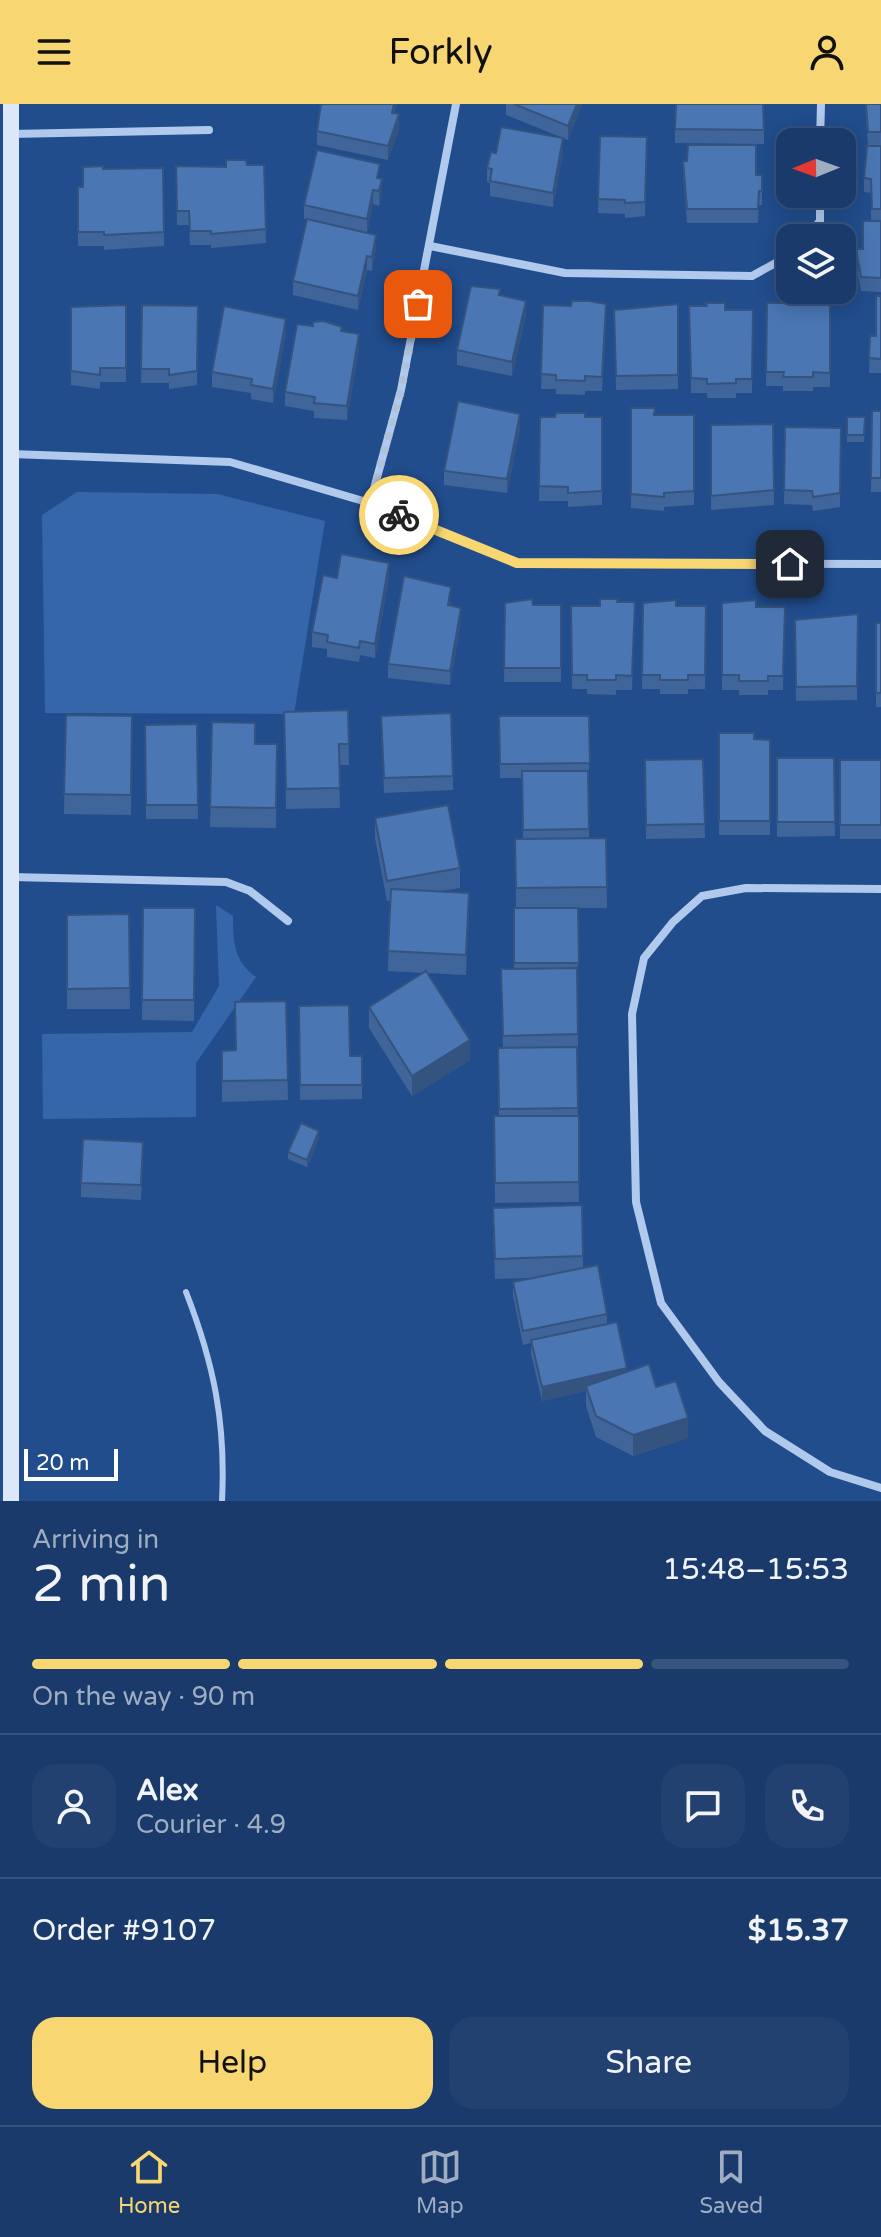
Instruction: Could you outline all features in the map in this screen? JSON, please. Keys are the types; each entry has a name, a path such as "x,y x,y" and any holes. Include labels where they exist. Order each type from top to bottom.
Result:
{"street":[{"path":"7,1497 11,104"},
{"path":"370,503 401,390 456,104"},
{"path":"820,128 821,104"},
{"path":"11,134 209,130"},
{"path":"430,246 565,273 752,276 776,263"},
{"path":"11,454 230,462 370,503 517,563 881,564"},
{"path":"11,877 226,882 250,891 288,921"},
{"path":"881,889 746,888 702,896 673,922 644,958 632,1014 636,1202 661,1303 719,1382 765,1431 830,1472 881,1488"}],"lane":[{"path":"186,1292 208,1349 221,1406 222,1501"}],"shaded area":[{"path":"77,492 217,494 325,521 294,714 45,713 42,515"},
{"path":"216,905 233,916 236,951 243,965 256,977 196,1063 196,1117 43,1119 42,1034 192,1032 219,986"}],"building":[{"path":"321,104 394,104 392,113 399,114 388,146 317,131"},
{"path":"514,104 577,104 568,126"},
{"path":"676,104 763,104 764,130 675,129"},
{"path":"866,104 881,104 881,132 868,132"},
{"path":"501,127 563,138 553,193 490,181 492,169 487,168 491,152 496,153"},
{"path":"600,136 647,137 645,202 598,199"},
{"path":"688,145 756,145 756,175 762,175 758,209 687,209 683,161 687,161"},
{"path":"867,146 881,146 881,209 872,209 871,179 864,178"},
{"path":"317,150 380,164 377,178 382,179 379,191 373,190 367,219 304,205"},
{"path":"226,160 246,160 247,165 264,165 266,229 211,234 211,231 190,231 189,211 177,211 176,166 226,167"},
{"path":"103,166 103,169 163,168 164,232 104,235 104,232 78,232 78,187 83,187 83,167"},
{"path":"307,219 376,235 372,257 367,256 358,296 293,281"},
{"path":"863,221 881,221 881,278 861,277 856,249 863,249"},
{"path":"471,286 500,289 499,295 526,301 512,362 457,350"},
{"path":"876,296 881,296 881,359 869,358 870,336 876,336"},
{"path":"572,301 606,304 602,377 585,376 585,381 556,380 556,375 541,374 543,305 571,306"},
{"path":"706,303 725,303 725,310 753,310 752,379 707,384 707,379 691,378 689,306 707,306"},
{"path":"767,303 830,304 830,373 813,372 813,377 783,377 784,372 766,372"},
{"path":"678,304 678,375 616,376 614,310"},
{"path":"126,305 126,368 100,368 100,375 71,371 71,307"},
{"path":"142,305 198,306 197,371 169,375 169,369 141,369"},
{"path":"224,306 286,319 273,389 251,385 252,379 212,372"},
{"path":"323,321 342,327 341,331 359,334 347,406 314,403 315,397 285,392 297,324 313,326 313,322"},
{"path":"458,401 520,414 507,479 444,471"},
{"path":"631,408 655,408 654,415 694,415 694,491 664,493 664,497 631,494"},
{"path":"872,411 881,411 881,478 871,478"},
{"path":"556,413 585,413 585,417 602,417 602,491 568,493 568,487 539,486 540,417 555,417"},
{"path":"847,417 865,417 864,435 847,435"},
{"path":"773,424 774,490 711,496 711,425"},
{"path":"785,427 841,428 840,493 813,497 812,491 784,490"},
{"path":"341,554 389,563 375,644 360,641 359,648 327,642 328,635 312,632 323,575 337,578"},
{"path":"404,576 451,587 448,605 461,608 450,671 388,664"},
{"path":"532,599 533,605 561,605 561,668 504,668 505,603"},
{"path":"600,599 635,602 632,676 616,675 616,680 587,680 587,675 572,675 571,606 600,606"},
{"path":"676,600 676,606 706,606 705,675 688,675 688,680 660,680 660,675 642,675 643,603"},
{"path":"756,600 756,607 785,607 783,676 768,676 768,681 739,681 739,675 722,675 722,603"},
{"path":"858,614 857,686 796,687 795,620"},
{"path":"876,623 881,623 881,693 876,693"},
{"path":"348,710 349,744 339,744 340,788 286,789 284,712"},
{"path":"451,713 453,776 384,778 381,716"},
{"path":"66,715 132,716 131,795 64,794"},
{"path":"499,716 589,716 590,763 500,764"},
{"path":"212,722 255,723 255,744 277,744 276,808 210,807"},
{"path":"197,724 198,805 146,805 145,725"},
{"path":"719,733 754,733 754,739 770,740 770,821 719,821"},
{"path":"777,758 834,758 835,822 777,822"},
{"path":"703,759 705,824 646,825 645,760"},
{"path":"840,760 881,760 881,825 840,825"},
{"path":"522,771 588,771 589,829 523,830"},
{"path":"448,805 460,868 387,881 375,818"},
{"path":"606,838 607,887 516,888 515,839"},
{"path":"391,889 469,893 466,955 388,951"},
{"path":"143,908 195,908 194,1000 142,1000"},
{"path":"514,908 578,908 579,963 514,963"},
{"path":"129,914 130,988 67,989 67,915"},
{"path":"577,968 578,1034 503,1036 501,969"},
{"path":"426,971 470,1040 412,1076 369,1007"},
{"path":"286,1001 288,1080 222,1081 222,1051 236,1050 235,1002"},
{"path":"349,1005 350,1056 362,1056 362,1085 300,1085 299,1006"},
{"path":"577,1047 578,1108 499,1109 498,1048"},
{"path":"494,1116 579,1116 579,1182 495,1183"},
{"path":"301,1123 319,1131 307,1160 288,1152"},
{"path":"83,1139 143,1142 141,1185 81,1183"},
{"path":"582,1205 583,1256 495,1259 493,1208"},
{"path":"598,1265 607,1314 523,1331 513,1282"},
{"path":"617,1322 627,1368 542,1387 531,1340"},
{"path":"649,1364 656,1387 676,1381 688,1418 633,1435 596,1416 586,1386"}],"way so far":[{"path":"399,515 370,503 401,390 418,304"}],"route":[{"path":"399,515 517,563 790,564"}]}
